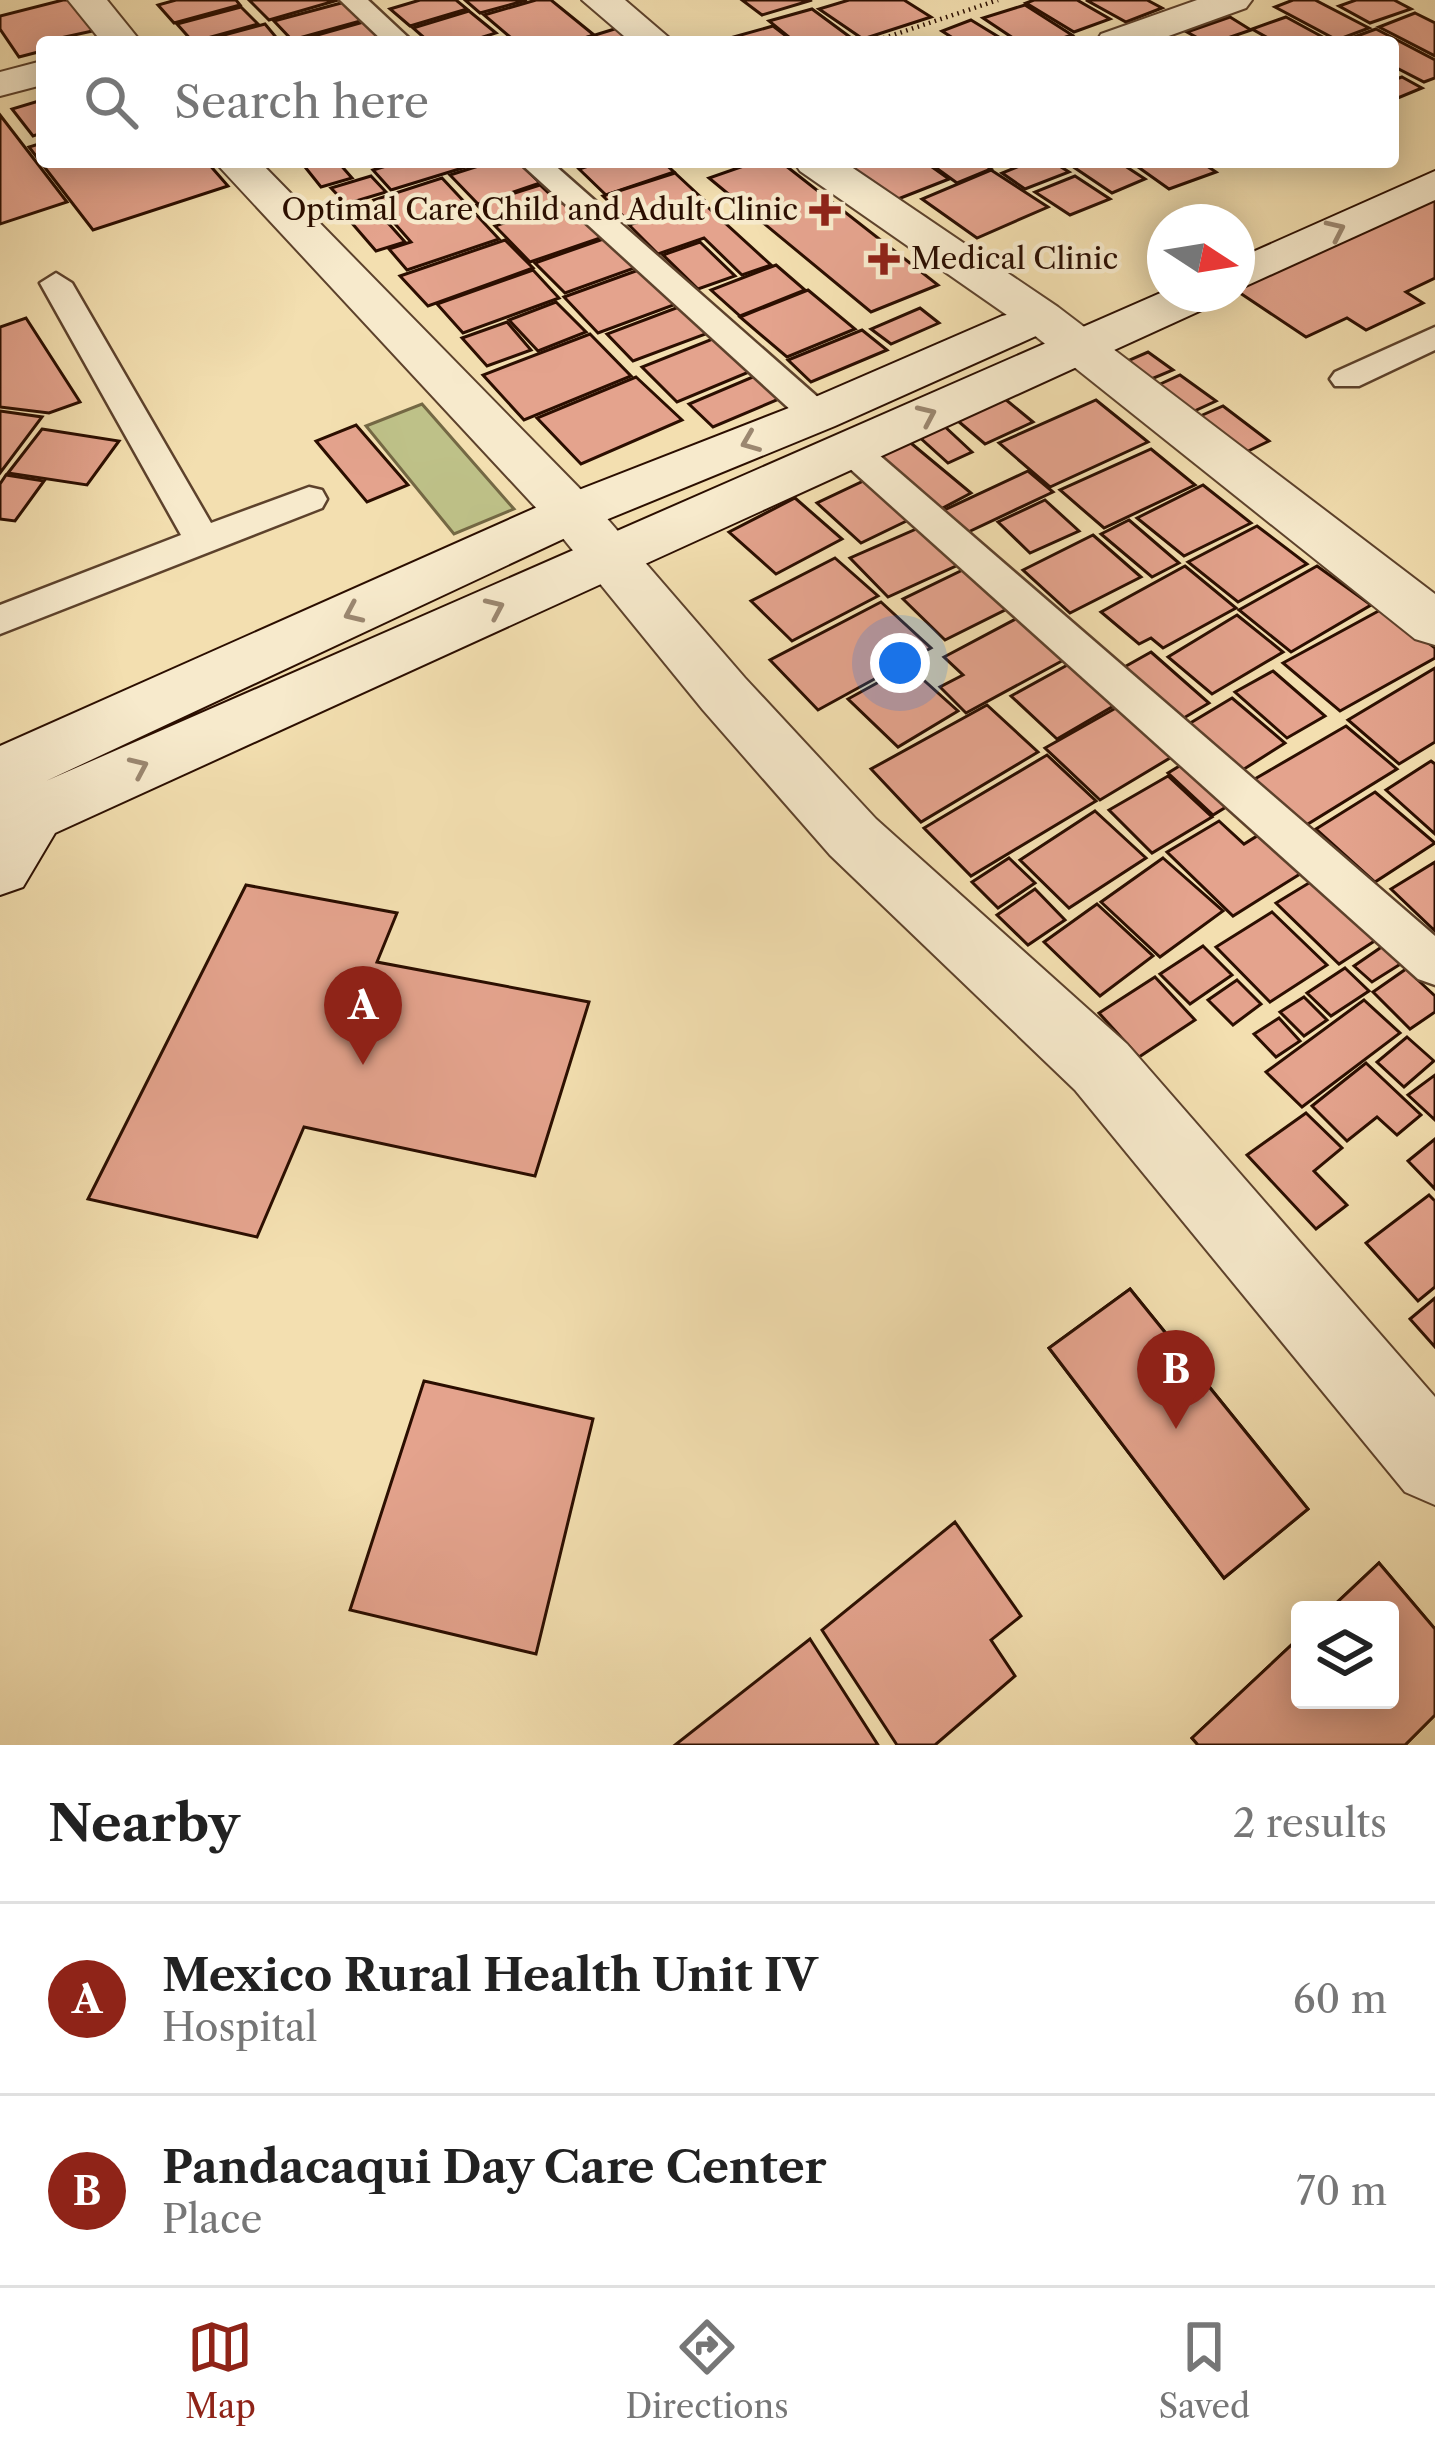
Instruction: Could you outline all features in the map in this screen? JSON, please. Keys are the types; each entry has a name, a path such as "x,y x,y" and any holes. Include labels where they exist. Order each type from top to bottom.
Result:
{"street":[{"path":"87,0 117,36"},
{"path":"601,0 647,36"},
{"path":"1132,36 1233,0"},
{"path":"0,84 36,75"},
{"path":"1399,157 1435,140"},
{"path":"242,168 590,535 854,837 1101,1067 1435,1462"},
{"path":"824,168 1061,332 1435,624"},
{"path":"1280,210 1374,168"},
{"path":"1255,268 1435,184"},
{"path":"1061,332 1147,273"},
{"path":"10,805 590,535 1061,332 1147,308"}],"lane":[{"path":"353,0 393,36"},
{"path":"541,168 1435,965"},
{"path":"56,283 203,541"},
{"path":"1347,379 1435,337"},
{"path":"0,620 309,500"}],"path":[{"path":"890,36 998,0"}],"green space":[{"path":"422,404 514,509 454,534 366,426"}],"building":[{"path":"74,0 97,30 36,36 36,53 19,57 0,29 0,16"},
{"path":"176,0 236,0 240,5 174,23 158,5"},
{"path":"249,0 338,0 269,20"},
{"path":"420,0 456,0 467,9 410,26 390,9"},
{"path":"465,0 527,0 480,13"},
{"path":"551,0 594,35 509,36 484,15"},
{"path":"742,0 812,0 762,15"},
{"path":"849,0 904,0 931,17 859,36 819,9"},
{"path":"1077,0 1110,19 1074,32 1026,3"},
{"path":"1086,0 1147,0 1162,8 1126,22"},
{"path":"1293,0 1315,0 1369,28 1348,36 1329,36 1275,7"},
{"path":"1356,0 1394,0 1411,9 1370,23 1339,6"},
{"path":"345,2 364,20 306,36 288,36 274,21"},
{"path":"1025,5 1072,35 1010,36 983,18"},
{"path":"241,7 258,24 215,36 188,36 177,24"},
{"path":"812,9 849,36 788,36 769,21"},
{"path":"469,11 496,33 422,36 413,28"},
{"path":"1415,13 1435,23 1435,56 1399,36 1379,27"},
{"path":"1230,17 1251,30 1234,36 1187,32"},
{"path":"1286,17 1321,36 1264,36 1252,29"},
{"path":"971,20 997,36 950,36 942,31"},
{"path":"367,21 382,36 314,36"},
{"path":"265,24 275,36 220,36"},
{"path":"773,26 786,36 737,36"},
{"path":"621,27 632,36 592,36"},
{"path":"1376,29 1389,36 1357,36"},
{"path":"1399,41 1435,60 1435,78 1424,82 1399,69"},
{"path":"1402,77 1422,88 1399,98"},
{"path":"36,102 36,135 33,136 12,109"},
{"path":"0,115 36,168 67,202 0,224"},
{"path":"45,168 212,168 228,186 93,230"},
{"path":"306,168 343,168 352,178 321,187"},
{"path":"380,168 462,168 391,190 373,170"},
{"path":"472,168 524,168 540,183 478,204 450,175"},
{"path":"670,168 674,172 606,195 579,169"},
{"path":"738,168 789,168 938,285 871,312 709,178"},
{"path":"849,168 933,168 949,179 893,201"},
{"path":"936,168 991,169 957,183"},
{"path":"1015,168 1069,172 1025,189 1002,173"},
{"path":"1075,168 1128,168 1145,179 1112,193"},
{"path":"1139,168 1210,168 1216,172 1169,189"},
{"path":"991,170 1048,207 977,238 922,199"},
{"path":"675,173 704,200 631,224 603,196"},
{"path":"371,176 386,192 346,204 331,188"},
{"path":"1075,176 1110,199 1070,215 1035,192"},
{"path":"442,178 499,239 407,270 389,249 411,242 374,200"},
{"path":"1435,182 1435,278 1406,292 1423,303 1366,330 1347,318 1306,337 1255,303 1255,262"},
{"path":"540,185 557,201 493,222 477,205"},
{"path":"570,200 606,236 530,262 495,226"},
{"path":"701,201 771,265 742,275 704,238 658,254 629,225"},
{"path":"372,205 405,242 376,251 344,214"},
{"path":"609,237 640,266 565,293 535,263"},
{"path":"505,240 533,268 428,306 400,276"},
{"path":"700,242 735,276 698,289 663,255"},
{"path":"776,265 805,290 740,316 711,290"},
{"path":"644,268 679,303 598,333 564,297"},
{"path":"533,270 559,298 463,333 437,304"},
{"path":"808,290 855,329 787,357 740,317"},
{"path":"556,302 586,332 538,351 509,320"},
{"path":"684,305 711,332 633,361 607,334"},
{"path":"920,308 939,323 891,344 871,329"},
{"path":"26,318 80,402 49,413 0,407 0,327"},
{"path":"507,322 531,350 487,366 462,338"},
{"path":"862,330 887,350 811,382 788,360"},
{"path":"590,334 631,376 524,420 483,375"},
{"path":"715,338 749,372 677,402 642,367"},
{"path":"1148,352 1173,370 1149,380 1125,362"},
{"path":"1180,375 1216,401 1190,413 1156,386"},
{"path":"755,376 779,399 713,427 689,404"},
{"path":"636,377 682,420 581,464 537,418"},
{"path":"1005,399 1033,422 985,444 958,421"},
{"path":"1096,400 1148,442 1050,487 999,443"},
{"path":"1223,406 1269,441 1244,453 1198,417"},
{"path":"0,411 42,417 0,473"},
{"path":"942,424 972,452 948,463 917,435"},
{"path":"356,425 408,485 367,502 316,441"},
{"path":"42,429 119,441 87,485 8,473"},
{"path":"906,439 971,493 937,511 873,455"},
{"path":"1151,449 1195,485 1104,528 1060,490"},
{"path":"1028,471 1053,492 964,534 940,512"},
{"path":"6,475 44,481 15,521 0,519 0,484"},
{"path":"876,475 921,514 861,543 817,503"},
{"path":"1203,485 1251,523 1184,556 1137,518"},
{"path":"795,498 842,539 776,574 729,532"},
{"path":"1045,500 1079,531 1030,553 998,522"},
{"path":"1129,520 1179,563 1152,577 1101,534"},
{"path":"930,523 969,560 888,597 850,558"},
{"path":"1257,526 1307,564 1238,602 1188,562"},
{"path":"1093,535 1141,577 1070,613 1023,570"},
{"path":"835,558 878,596 792,641 751,601"},
{"path":"975,564 1017,604 945,640 903,599"},
{"path":"1185,566 1236,608 1163,648 1151,638 1139,644 1101,612"},
{"path":"1317,566 1371,605 1291,652 1239,610"},
{"path":"881,602 931,648 818,710 770,660"},
{"path":"1384,608 1435,648 1435,658 1340,711 1283,663"},
{"path":"1025,614 1071,656 966,713 940,687 963,675 944,657"},
{"path":"1237,615 1283,652 1212,694 1168,657"},
{"path":"1151,652 1209,703 1177,722 1119,670"},
{"path":"1071,663 1117,704 1057,739 1011,696"},
{"path":"908,666 958,711 898,747 848,699"},
{"path":"1435,668 1435,742 1399,764 1348,720"},
{"path":"1273,671 1325,716 1287,738 1235,692"},
{"path":"1232,698 1285,743 1241,771 1187,725"},
{"path":"1130,700 1185,749 1100,800 1045,748"},
{"path":"987,705 1038,752 921,822 871,769"},
{"path":"1346,726 1397,769 1303,827 1253,780"},
{"path":"1047,755 1096,801 971,876 924,828"},
{"path":"1194,757 1239,799 1213,815 1168,773"},
{"path":"1431,761 1435,764 1435,834 1386,790"},
{"path":"1168,776 1212,817 1152,853 1109,810"},
{"path":"1375,792 1435,843 1375,882 1316,829"},
{"path":"1095,811 1146,858 1069,908 1020,860"},
{"path":"1219,821 1244,844 1273,826 1316,864 1233,916 1167,852"},
{"path":"1009,858 1035,883 998,908 972,882"},
{"path":"1163,858 1223,911 1160,957 1101,902"},
{"path":"1435,862 1435,931 1391,889"},
{"path":"1327,872 1390,931 1339,964 1276,903"},
{"path":"246,885 397,913 377,962 589,1002 535,1176 304,1127 257,1237 88,1199"},
{"path":"1035,889 1065,920 1028,945 997,915"},
{"path":"1097,904 1153,956 1100,996 1044,942"},
{"path":"1272,912 1327,965 1270,1002 1216,947"},
{"path":"1399,935 1418,953 1372,982 1354,966"},
{"path":"1203,946 1232,975 1190,1004 1160,974"},
{"path":"1345,968 1369,991 1331,1016 1307,993"},
{"path":"1406,969 1435,996 1435,1012 1410,1029 1373,992"},
{"path":"1155,977 1195,1020 1139,1057 1099,1013"},
{"path":"1237,980 1261,1004 1233,1025 1208,1000"},
{"path":"1304,997 1327,1020 1304,1036 1280,1012"},
{"path":"1364,1000 1400,1033 1302,1107 1266,1072"},
{"path":"1279,1018 1300,1041 1276,1057 1254,1034"},
{"path":"1407,1037 1434,1061 1404,1087 1377,1062"},
{"path":"1366,1063 1421,1115 1397,1135 1377,1117 1347,1141 1312,1106"},
{"path":"1435,1075 1435,1120 1408,1095"},
{"path":"1306,1113 1342,1148 1314,1171 1347,1205 1316,1229 1247,1155"},
{"path":"1435,1139 1435,1189 1408,1161"},
{"path":"1429,1195 1435,1201 1435,1287 1418,1301 1366,1243"},
{"path":"1130,1289 1308,1509 1224,1578 1049,1348"},
{"path":"1130,1289 1308,1509 1224,1578 1049,1348"},
{"path":"1435,1298 1435,1347 1410,1319"},
{"path":"424,1381 593,1419 536,1654 350,1610"},
{"path":"955,1522 1021,1616 991,1640 1015,1676 935,1745 897,1745 822,1630"},
{"path":"1379,1563 1435,1629 1435,1715 1405,1745 1198,1745 1192,1738 1291,1645 1291,1709 1399,1709 1399,1601 1339,1601"},
{"path":"1379,1563 1435,1629 1435,1715 1405,1745 1198,1745 1192,1738 1291,1645 1291,1709 1399,1709 1399,1601 1339,1601"},
{"path":"810,1639 878,1745 675,1745"}],"place":[{"name":"Optimal Care Child and Adult Clinic","path":"825,210"},
{"name":"Medical Clinic","path":"884,259"},
{"name":"Mexico Rural Health Unit IV","path":"363,1065"},
{"name":"Pandacaqui Day Care Center","path":"1176,1429"}]}
